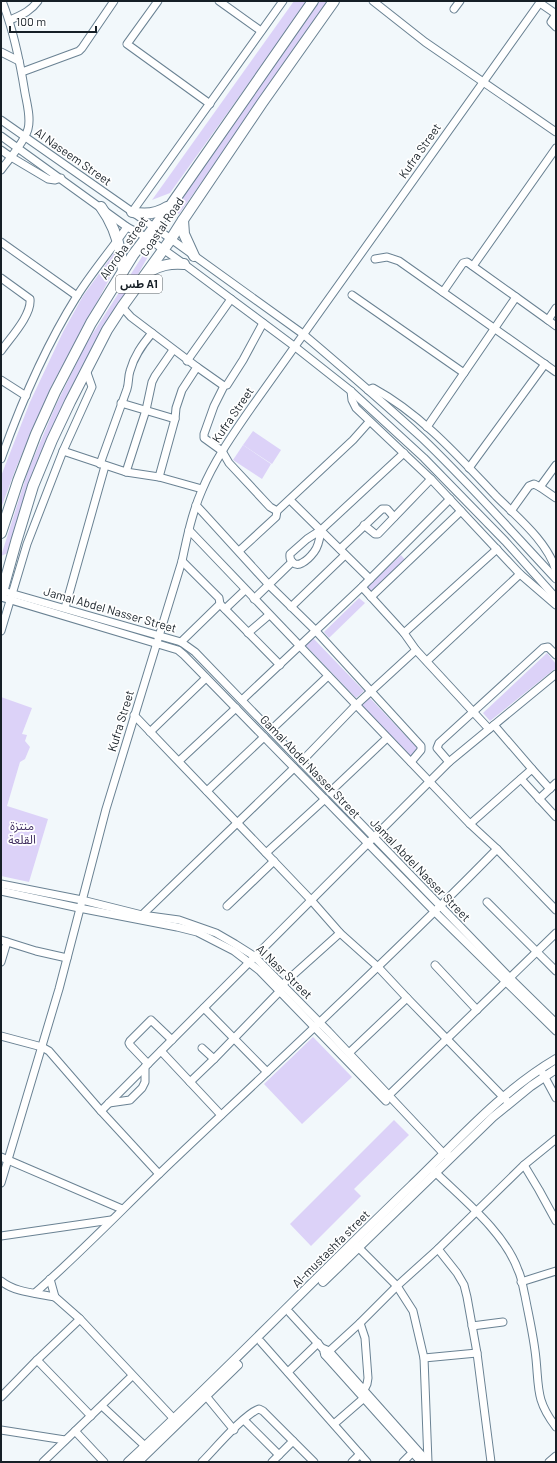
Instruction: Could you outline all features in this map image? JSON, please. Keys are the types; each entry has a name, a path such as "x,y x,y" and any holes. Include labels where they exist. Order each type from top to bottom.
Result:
{"highway":[{"name":"Aloroba street","path":"1,534 18,481 36,434 55,392 91,323 123,271 153,227 171,205 313,1"},
{"name":"Coastal Road","path":"5,595 5,566 33,486 52,440 107,330 171,240 262,103 334,1"},
{"path":"132,212 140,214 152,213 164,210 171,205"},
{"path":"101,207 112,225 118,240 123,271"},
{"path":"183,220 184,234 194,256"},
{"path":"148,272 162,266 176,263 184,264"}],"main road":[{"name":"Al-mustashfa street","path":"128,1462 356,1245 433,1170 443,1158 540,1069 556,1059"},
{"name":"Al-mustashfa street","path":"443,1158 452,1156 507,1100 556,1069"},
{"name":"Al-mustashfa street","path":"138,1462 261,1342 356,1245"}],"street":[{"path":"1,170 25,136 28,129 29,114 22,72 10,20 2,1"},
{"path":"10,20 33,8 38,1"},
{"path":"22,72 79,51 114,1"},
{"path":"158,1 127,44 210,104"},
{"path":"219,1 261,31"},
{"path":"132,212 283,1"},
{"path":"373,1 425,42 556,132"},
{"path":"454,9 460,1"},
{"path":"540,2 556,14 551,22 556,27"},
{"name":"Kufra Street","path":"1,1183 4,1158 42,1047 106,809 182,561 189,530 202,488 222,452 294,346 540,2"},
{"path":"1,52 19,61"},
{"name":"Al Naseem Street","path":"1,120 303,334 422,439 556,579"},
{"name":"Al Naseem Street","path":"1,136 127,227 184,264 294,346 351,391 424,458 505,541 556,598"},
{"path":"473,266 556,148"},
{"path":"1,150 48,179 55,180 61,178"},
{"path":"1,459 15,420 48,347 77,296 127,227"},
{"path":"1,242 77,296"},
{"path":"375,259 381,257 393,258 556,372"},
{"path":"443,292 464,262 467,262 556,326"},
{"path":"1,278 30,299 31,303 24,319 2,348"},
{"path":"352,295 464,373"},
{"path":"427,427 516,297"},
{"path":"187,361 231,299"},
{"path":"122,307 131,317 187,361 224,386"},
{"path":"548,320 556,308"},
{"path":"263,323 243,360 227,385 224,386 214,406 204,438 222,452 229,463 270,507 277,511"},
{"path":"65,608 102,465 129,382 129,371 136,354 152,333"},
{"path":"126,472 146,410 152,382 173,350"},
{"path":"469,468 544,364"},
{"path":"159,477 175,419 176,408 182,390 197,367"},
{"path":"1,630 5,595 27,544 63,451 92,387 86,370"},
{"path":"1,380 26,396"},
{"path":"368,390 373,388 380,392 427,427 539,540 554,562 556,571"},
{"path":"351,391 352,400 356,408 369,422 404,453 450,499 520,574 556,605"},
{"path":"121,403 175,419"},
{"path":"239,551 276,517 277,511 353,440 369,422"},
{"path":"63,451 126,472 159,477 202,488"},
{"path":"321,530 314,553 302,564 295,564 292,562 290,560 290,554 307,539 321,530 404,453"},
{"path":"540,487 556,465"},
{"path":"364,526 372,533 378,534 431,480"},
{"path":"511,511 529,486 534,484 556,498"},
{"path":"242,700 362,587 450,499"},
{"path":"290,500 370,579"},
{"path":"196,505 269,585 315,630 421,746 421,750 411,762"},
{"path":"340,549 384,508 387,509 394,517"},
{"path":"371,597 461,511"},
{"path":"189,530 470,824 497,849 556,910"},
{"path":"404,633 497,549"},
{"path":"291,607 345,555"},
{"path":"182,561 219,598 222,607 280,665"},
{"path":"254,599 292,562"},
{"path":"427,661 520,574"},
{"path":"362,587 404,633 416,650 473,711 491,727 550,789"},
{"path":"181,642 222,607 245,590"},
{"name":"Jamal Abdel Nasser Street","path":"5,595 65,608 159,634 181,642 194,652 330,792 372,841 438,909 508,980 556,1023"},
{"name":"Gamal Abdel Nasser Street","path":"5,595 156,645 178,650 325,799 372,841"},
{"path":"248,633 269,615"},
{"path":"449,762 436,748 437,745 542,648 548,647 556,655"},
{"path":"301,762 371,690 416,650"},
{"path":"101,1111 311,900 372,841 449,762 556,674"},
{"path":"271,730 328,676"},
{"path":"150,732 206,678"},
{"path":"179,761 236,708"},
{"path":"134,715 340,932 378,967 507,1100"},
{"path":"207,791 264,737"},
{"path":"330,792 387,738"},
{"path":"142,915 294,768"},
{"path":"470,824 532,769"},
{"path":"521,779 556,818"},
{"path":"539,799 556,783"},
{"path":"266,853 325,799"},
{"path":"35,1293 221,1115 318,1025 438,909 497,849"},
{"path":"227,906 274,861"},
{"name":"Al Nasr Street","path":"1,884 82,900 142,915 179,920 216,933 252,959 318,1025 443,1158"},
{"name":"Al Nasr Street","path":"1,890 79,908 197,932 252,959"},
{"path":"487,902 556,971"},
{"path":"190,1082 214,1059 281,988 340,932"},
{"path":"388,1096 556,933"},
{"path":"1,962 4,941 36,952 67,958"},
{"path":"435,965 478,1010"},
{"path":"508,980 556,1031"},
{"path":"349,1053 407,998"},
{"path":"204,1008 267,1072"},
{"path":"109,1103 130,1100 142,1088 145,1082 147,1065 129,1044 130,1041 151,1020 172,1040"},
{"name":"Al Nasr Street","path":"318,1025 349,1053 363,1073 388,1096 443,1158"},
{"path":"1,1036 42,1047 49,1051 101,1111 159,1174"},
{"path":"202,1048 214,1059"},
{"path":"161,1051 221,1115"},
{"path":"540,1069 556,1098"},
{"path":"288,1372 324,1350 360,1323 524,1165 556,1139"},
{"path":"4,1158 122,1209"},
{"path":"524,1165 556,1221"},
{"path":"433,1170 475,1212 504,1244 515,1262 522,1282 529,1316 542,1406 547,1416 556,1427"},
{"path":"1,1236 111,1220"},
{"path":"356,1245 397,1286 413,1311 424,1358 428,1462"},
{"path":"438,1249 457,1273 464,1285 477,1353 491,1462"},
{"path":"522,1282 556,1271"},
{"path":"50,1279 55,1297"},
{"path":"1,1281 11,1288 55,1297 80,1319 174,1419"},
{"path":"290,1313 364,1390 428,1462"},
{"path":"1,1397 80,1319"},
{"path":"472,1326 503,1322"},
{"path":"360,1323 365,1338 368,1378 364,1390"},
{"path":"261,1342 367,1462"},
{"path":"324,1350 421,1462"},
{"path":"424,1358 477,1353"},
{"path":"37,1360 92,1416"},
{"path":"46,1461 65,1440 92,1416 132,1376"},
{"path":"206,1396 234,1430"},
{"path":"334,1424 364,1398"},
{"path":"102,1406 145,1446"},
{"path":"202,1462 244,1420 259,1409 263,1410 314,1462"},
{"path":"244,1420 279,1455"},
{"path":"1,1430 65,1440"},
{"path":"75,1431 104,1462"},
{"path":"272,1462 293,1441"},
{"path":"403,1462 412,1453"},
{"path":"352,1462 360,1454"},
{"path":"549,1462 556,1456"}],"green space":[{"path":"294,1 308,1 170,193 152,200"},
{"path":"320,1 331,1 179,214 173,210"},
{"path":"145,252 150,253 74,388 35,470 8,553 1,556 28,471 56,405 86,344"},
{"path":"114,253 117,265 52,385 16,468 1,508 1,476 30,402 63,332 83,296"},
{"path":"253,431 281,450 272,464 243,445"},
{"path":"243,445 271,464 262,479 233,460"},
{"path":"401,555 406,561 371,595 365,589"},
{"path":"359,598 365,603 329,638 324,632"},
{"path":"313,638 364,691 356,698 305,645"},
{"path":"547,653 556,664 556,668 490,721 483,713"},
{"path":"368,696 418,749 410,757 360,704"},
{"name":"منتزة القلعة","path":"1,697 32,708 22,734 27,735 25,741 30,747 25,759 20,762 7,806 48,819 29,882 1,876"},
{"path":"313,1037 352,1077 302,1124 264,1084"},
{"path":"394,1120 409,1135 354,1189 361,1196 311,1246 290,1224"}]}
